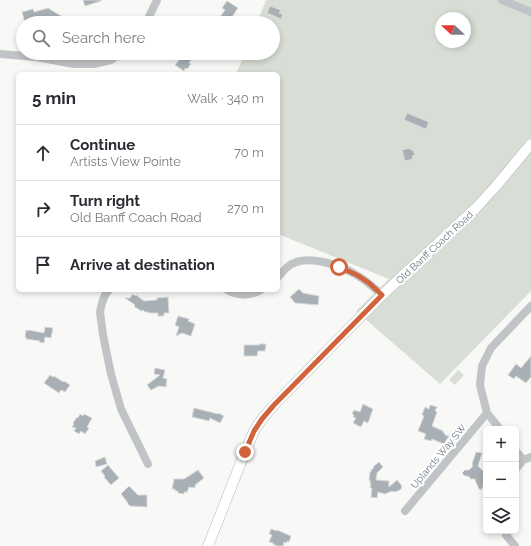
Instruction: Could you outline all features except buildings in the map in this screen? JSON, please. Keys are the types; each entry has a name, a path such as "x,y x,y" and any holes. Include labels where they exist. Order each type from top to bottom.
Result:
{"main road":[{"name":"Old Banff Coach Road","path":"208,546 245,452 254,431 262,419 297,380 382,295 476,208 531,144"}],"street":[{"path":"150,16 158,0"},
{"path":"502,0 531,12"},
{"path":"0,54 16,55"},
{"path":"52,60 74,64 94,64 112,60"},
{"path":"280,275 292,263 314,260 339,267 357,275 369,283 382,295"},
{"path":"107,292 100,312 111,374 121,409 148,464"},
{"path":"232,292 245,295 255,294 258,292"},
{"path":"498,426 488,413 480,385 482,366 491,348 531,306"},
{"name":"Uplands Way SW","path":"405,511 488,413"},
{"path":"519,466 527,459"},
{"path":"506,534 515,546"}],"shaded area":[{"path":"266,0 531,0 531,291 440,384 356,311 389,279 280,235 280,72 237,72 242,60 280,60 280,16 260,16"},
{"path":"458,370 464,375 455,385 449,380"}],"route":[{"path":"245,452 254,431 274,405 382,295 369,283 357,275 339,267"}]}
